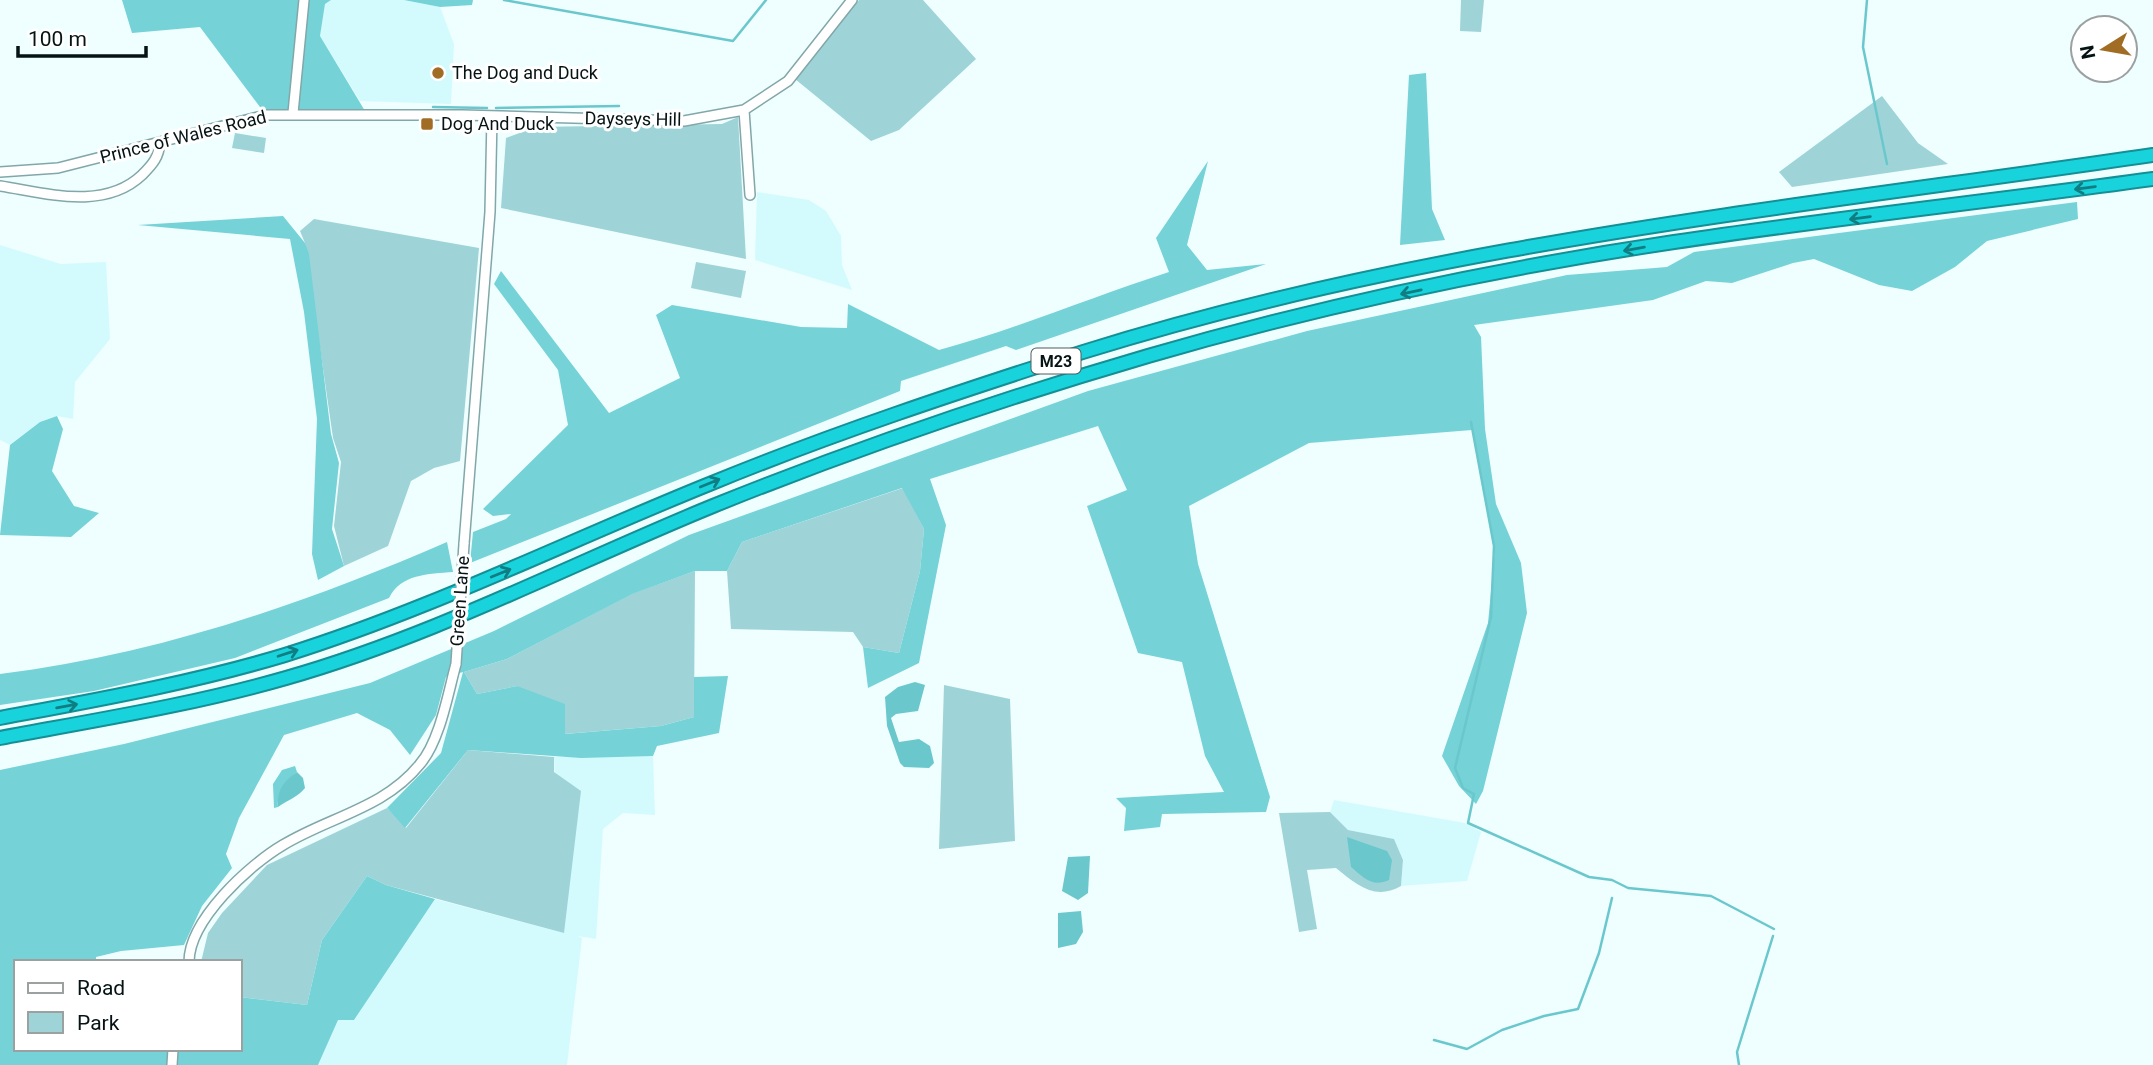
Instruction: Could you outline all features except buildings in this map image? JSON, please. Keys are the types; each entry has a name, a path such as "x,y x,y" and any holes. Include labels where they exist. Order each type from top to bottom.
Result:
{"highway":[{"name":"M23","path":"0,718 150,691 295,651 383,621 841,431 1149,332 1339,283 1532,245 1673,221 2153,155"},
{"name":"M23","path":"0,737 159,709 285,678 337,662 404,638 709,508 837,458 1151,355 1346,306 1510,271 1674,242 2153,179"}],"street":[{"path":"293,113 304,0"},
{"name":"Dayseys Hill","path":"492,117 684,121 744,110 788,81 852,0"},
{"path":"744,110 750,195"},
{"name":"Prince of Wales Road","path":"0,172 58,168 266,115 293,113 492,117"},
{"name":"Green Lane","path":"189,960 189,952 203,919 240,879 282,845 380,799 421,763 440,721 456,664 490,212 492,117"},
{"path":"0,186 56,195 106,195 134,183 157,159 160,142"}],"shaded area":[{"path":"122,0 331,0 325,4 320,36 368,116 266,115 200,27 132,33"},
{"path":"331,0 404,0 440,7 454,44 451,104 360,101 320,36 325,4"},
{"path":"404,0 473,0 472,5 440,7"},
{"path":"1426,73 1432,209 1445,240 1400,245 1409,75"},
{"path":"1208,161 1187,245 1207,270 1266,264 1016,350 1006,346 901,381 900,391 470,563 473,532 506,519 511,514 493,516 483,509 568,425 558,370 494,284 501,271 609,413 680,378 656,315 672,305 801,327 847,328 848,304 939,350 1169,272 1156,238"},
{"path":"757,192 809,200 826,211 841,236 842,265 852,290 755,260"},
{"path":"2077,202 2078,219 1987,241 1955,267 1912,291 1879,285 1814,259 1732,283 1706,281 1653,300 1474,325 1481,337 1485,429 1496,504 1521,563 1527,613 1483,791 1476,804 1459,786 1442,756 1488,623 1495,549 1472,430 1309,443 1189,506 1198,564 1270,797 1266,812 1162,814 1160,827 1124,831 1126,808 1116,798 1224,792 1205,756 1182,662 1138,653 1087,506 1127,490 1098,426 930,479 946,525 919,663 868,688 863,647 899,653 920,571 924,529 902,488 742,542 727,571 695,571 632,594 507,659 464,672 477,694 517,686 565,704 565,734 661,726 694,717 694,677 728,676 719,733 657,746 653,756 581,758 468,750 405,828 387,808 441,753 463,672 446,677 436,715 410,755 390,730 357,713 284,735 239,818 226,854 232,868 202,906 184,945 121,951 96,957 96,960 14,960 14,1051 242,1051 242,997 307,1005 322,940 367,876 386,885 435,899 354,1020 338,1020 318,1065 0,1065 0,770 124,744 370,683 494,631 689,535 1088,391 1307,331 1567,275 1667,267 1694,252"},
{"path":"283,216 305,243 309,254 331,434 339,463 332,529 344,566 318,580 312,554 317,419 304,312 290,239 138,225"},
{"path":"0,245 61,264 106,262 110,339 75,382 73,419 57,416 40,422 10,445 0,440"},
{"path":"57,416 63,429 52,471 74,506 99,513 71,537 0,535 10,445 40,422"},
{"path":"447,542 453,572 408,580 394,590 389,598 235,658 94,691 0,705 0,674 116,654 228,624 339,586"},
{"path":"915,682 925,685 918,711 896,714 891,718 899,742 919,739 930,746 934,763 929,768 904,767 900,763 887,726 885,697 898,687"},
{"path":"653,756 655,815 623,813 603,829 596,939 577,936 582,938 567,1065 318,1065 338,1019 354,1020 435,899 564,933 554,757"},
{"path":"295,766 297,772 283,787 278,807 274,808 273,784 282,770"},
{"path":"297,772 303,778 305,788 278,807 278,796 282,787"},
{"path":"1334,800 1465,823 1481,832 1467,881 1401,886 1403,860 1394,839 1348,830 1330,812"},
{"path":"1347,837 1387,851 1392,860 1389,880 1373,882 1351,867"},
{"path":"1090,856 1088,893 1078,900 1062,891 1068,857"},
{"path":"1081,911 1083,932 1076,944 1058,948 1058,913"}],"green space":[{"path":"859,0 923,0 976,59 899,130 871,141 795,79"},
{"path":"1461,0 1484,0 1481,32 1460,31"},
{"path":"1882,96 1918,143 1948,164 1792,187 1779,172"},
{"path":"738,117 746,259 501,208 506,138 536,127 722,124"},
{"path":"235,133 266,138 264,153 232,148"},
{"path":"314,219 479,248 460,461 434,468 411,481 388,546 344,566 334,526 341,462 333,438 305,243 300,231"},
{"path":"696,262 746,271 741,298 691,288"},
{"path":"903,488 924,529 920,571 899,653 863,647 853,632 731,629 727,571 742,542"},
{"path":"695,571 694,717 661,726 564,734 517,686 477,694 464,672 507,659 631,594"},
{"path":"944,685 1010,699 1015,841 939,849"},
{"path":"468,750 554,757 554,772 581,791 564,933 386,885 367,876 322,940 307,1005 242,997 242,960 201,960 208,933 222,913 267,865 387,808 406,828"},
{"path":"1330,812 1348,830 1394,839 1403,860 1401,886 1383,892 1375,891 1359,885 1336,868 1307,870 1317,929 1299,932 1279,813"}],"waterway":[{"path":"504,0 733,41 766,0"},
{"path":"1867,0 1863,47 1887,164"},
{"path":"496,108 619,106"},
{"path":"433,107 487,108"},
{"path":"1471,422 1494,546 1491,617 1455,768 1463,788 1474,794 1468,823 1589,877 1612,880 1628,888 1711,896 1774,929"},
{"path":"1434,1040 1467,1049 1502,1030 1544,1016 1578,1009 1599,953 1612,898"},
{"path":"1739,1065 1737,1052 1773,936"}],"place":[{"name":"The Dog and Duck","path":"438,73"},
{"name":"Dog And Duck","path":"427,124"}]}
